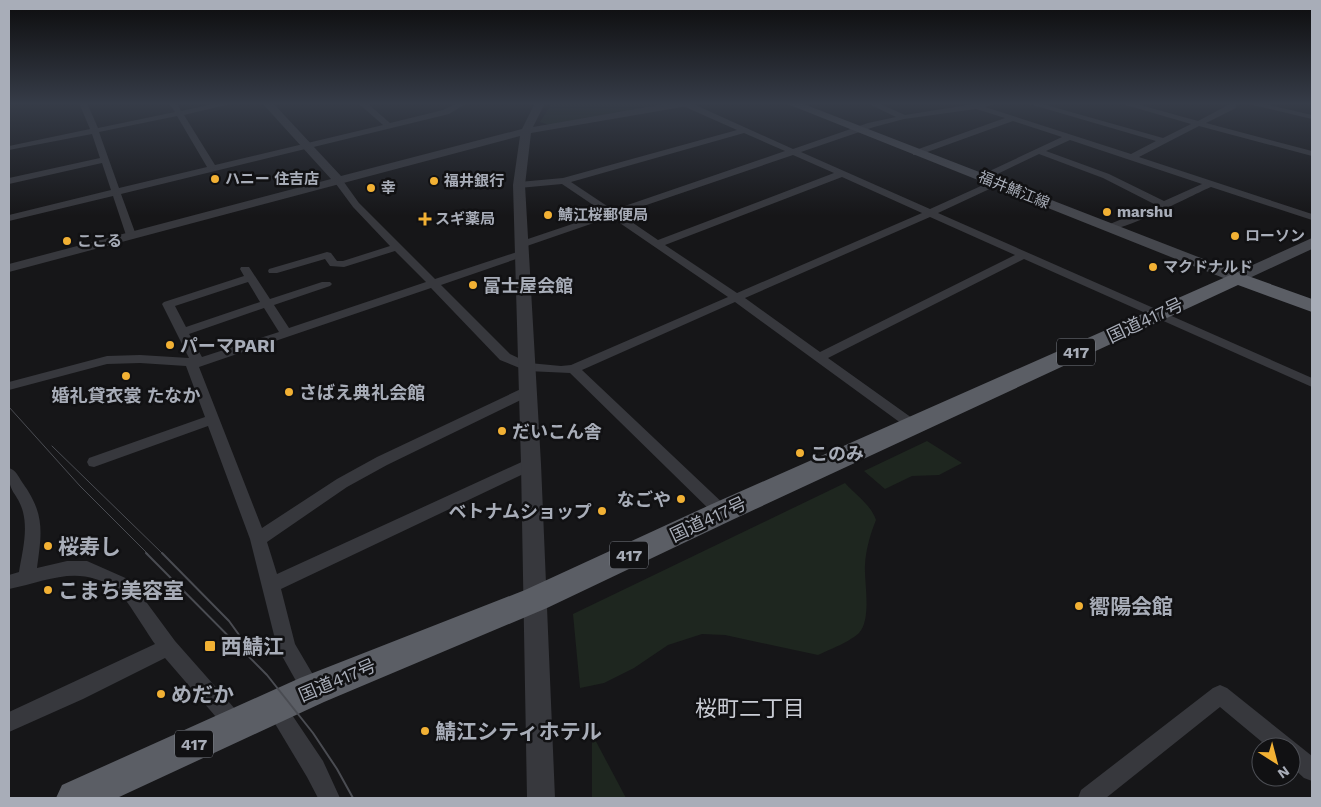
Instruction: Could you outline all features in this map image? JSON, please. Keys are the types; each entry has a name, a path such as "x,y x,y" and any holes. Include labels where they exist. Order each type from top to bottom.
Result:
{"highway":[{"path":"1238,278 1312,306"},
{"name":"国道417号","path":"75,798 312,690 536,599 722,512 1238,278"}],"main road":[{"name":"福井鯖江線","path":"885,141 1238,278"},
{"path":"1238,278 1312,243"}],"street":[{"path":"9,148 46,141"},
{"path":"98,141 131,235"},
{"path":"196,141 212,168"},
{"path":"302,141 338,180 356,205 504,356 527,367 561,370 573,369 930,214 995,183"},
{"path":"9,218 329,141"},
{"path":"9,268 489,141"},
{"path":"523,141 519,185 520,250 531,464 541,798"},
{"path":"519,185 564,180 706,141"},
{"path":"768,141 1312,383"},
{"path":"9,386 107,360 140,359 195,363 286,334 433,282 613,214 827,141"},
{"path":"916,153 950,141"},
{"path":"982,178 1061,141"},
{"path":"1081,141 1312,217"},
{"path":"1132,157 1164,141"},
{"path":"1262,141 1312,154"},
{"path":"1037,151 1106,176 1151,200 1163,204"},
{"path":"9,169 10,181 105,160"},
{"path":"657,244 841,174"},
{"path":"564,180 737,298 914,426"},
{"path":"1109,228 1142,216 1163,204 1211,183"},
{"path":"273,271 327,255 334,264 344,264 398,247"},
{"path":"820,357 1023,255"},
{"path":"286,334 248,273 168,304 195,363 213,418 258,539 272,585 286,647 312,690"},
{"path":"182,332 326,284"},
{"path":"573,369 722,512"},
{"path":"258,539 350,478 528,391"},
{"path":"94,462 213,418"},
{"path":"272,585 531,464"},
{"path":"9,474 32,513 26,578"},
{"path":"9,582 67,568 87,568 124,585 168,647 236,725"},
{"path":"9,722 168,647"},
{"path":"1089,798 1220,694 1272,737"},
{"path":"275,707 316,768 329,798"},
{"path":"1301,761 1312,770"}],"shaded area":[{"path":"927,441 962,463 939,475 912,476 885,489 864,471"},
{"path":"845,483 867,505 876,520 866,559 866,610 863,627 859,633 840,645 818,655 725,635 702,634 668,645 634,668 604,683 580,688 573,614"},
{"path":"592,734 626,798 592,798"}],"tram line":[{"path":"9,407 80,486 148,554"},
{"path":"52,446 163,554"},
{"path":"146,553 267,675 313,733 337,769 353,798"},
{"path":"163,554 229,621 250,650"}],"place":[{"name":"ハニー 住吉店","path":"215,179"},
{"name":"福井銀行","path":"434,181"},
{"name":"幸","path":"371,188"},
{"name":"marshu","path":"1107,212"},
{"name":"鯖江桜郵便局","path":"548,215"},
{"name":"スギ薬局","path":"425,219"},
{"name":"ローソン","path":"1235,236"},
{"name":"ここる","path":"67,241"},
{"name":"マクドナルド","path":"1153,267"},
{"name":"富士屋会館","path":"473,285"},
{"name":"パーマPARI","path":"170,345"},
{"name":"婚礼貸衣裳 たなか","path":"126,376"},
{"name":"さばえ典礼会館","path":"289,392"},
{"name":"だいこん舎","path":"502,431"},
{"name":"このみ","path":"800,453"},
{"name":"なごや","path":"681,499"},
{"name":"ベトナムショップ","path":"602,511"},
{"name":"桜寿し","path":"48,546"},
{"name":"こまち美容室","path":"48,590"},
{"name":"嚮陽会館","path":"1079,606"},
{"name":"西鯖江","path":"210,646"},
{"name":"めだか","path":"161,694"},
{"name":"鯖江シティホテル","path":"425,731"}],"district":[{"name":"桜町二丁目","path":"750,708"}]}
